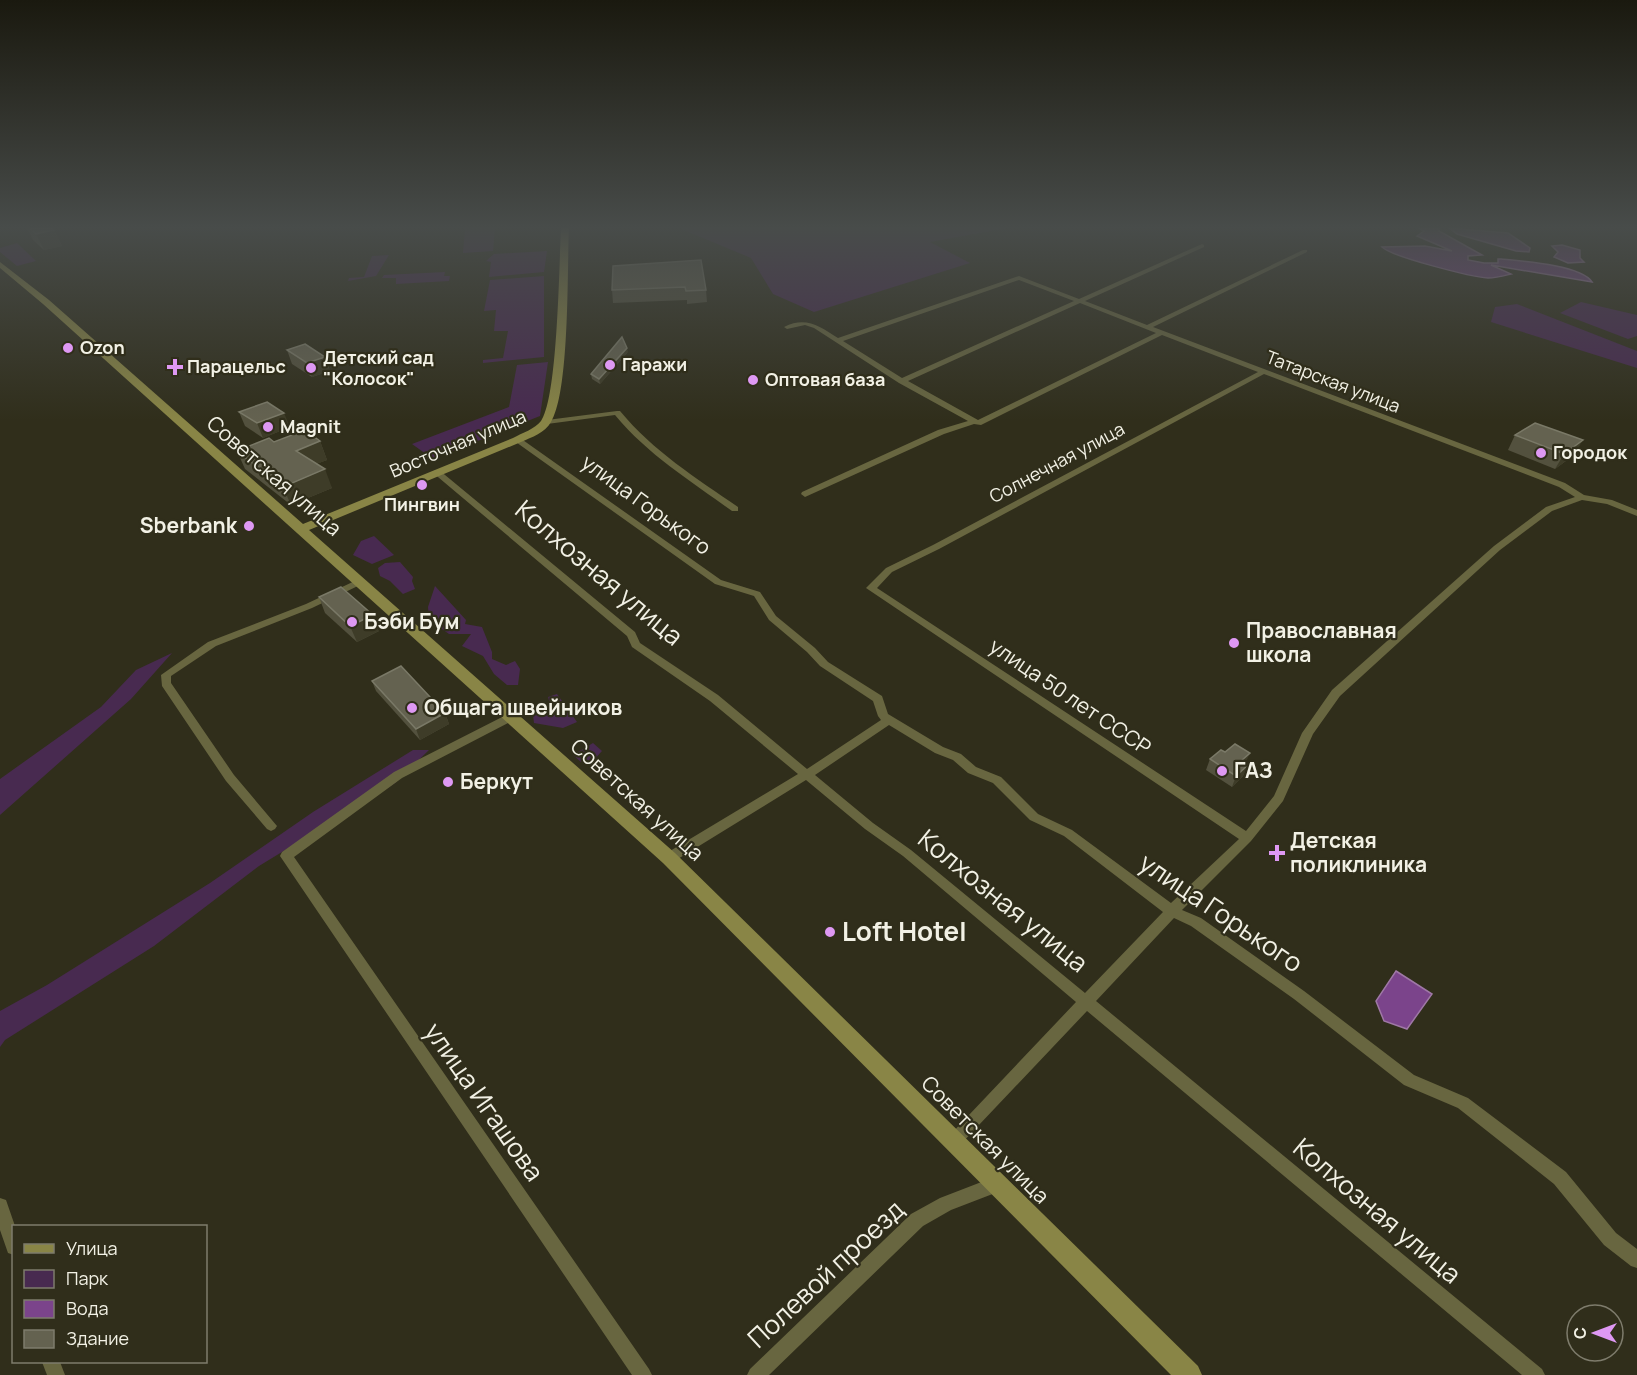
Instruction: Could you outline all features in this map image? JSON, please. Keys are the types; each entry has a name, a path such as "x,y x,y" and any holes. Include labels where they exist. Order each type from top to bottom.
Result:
{"main road":[{"name":"Советская улица","path":"34,292 669,858 1189,1375"},
{"name":"Восточная улица","path":"301,529 517,440 536,431 547,422 552,410 561,292"}],"street":[{"name":"Татарская улица","path":"839,340 978,292"},
{"name":"Татарская улица","path":"1058,292 1562,485 1581,497 1609,502 1637,513"},
{"path":"902,381 1098,292"},
{"path":"1148,327 1220,292"},
{"path":"787,327 806,323 839,340 902,381 976,422"},
{"path":"806,494 941,432 976,422 1160,333"},
{"name":"Солнечная улица","path":"872,588 889,570 1263,372"},
{"path":"547,422 617,412 626,425 648,444 735,509"},
{"name":"улица Горького","path":"517,440 718,582 757,594 772,618 811,650 824,664 878,699 883,716 939,750 957,757 972,770 997,780 1034,817 1068,833 1172,911 1196,922 1289,988 1409,1080 1463,1103 1560,1178 1610,1239 1637,1260"},
{"name":"Колхозная улица","path":"436,472 632,634 636,645 650,651 714,698 806,775 906,853 1536,1375"},
{"path":"955,1140 1172,911 1246,838 1279,798 1308,733 1336,693 1497,548 1549,509 1581,497"},
{"path":"271,826 230,778 166,684 166,675 212,644 309,606 359,582"},
{"name":"улица 50 лет СССР","path":"872,588 1246,838"},
{"name":"улица Игашова","path":"512,716 398,775 286,856 643,1375"},
{"path":"669,858 806,775 889,720"},
{"name":"Полевой проезд","path":"756,1375 917,1220 946,1204 997,1185"},
{"path":"0,1206 12,1241"}],"green space":[{"path":"488,292 544,292 544,357 483,363 483,360 503,358 508,331 494,331 496,310 484,311"},
{"path":"772,292 877,292 814,312"},
{"path":"1581,302 1637,315 1637,336 1628,339 1560,313"},
{"path":"1517,304 1637,351 1637,368 1491,322 1495,307"},
{"path":"548,362 540,416 433,459 412,444 509,407 517,365"},
{"path":"374,536 394,555 372,564 353,555 361,541"},
{"path":"400,562 413,577 415,589 403,594 390,581 380,576 378,568 385,563"},
{"path":"435,586 466,620 465,624 482,627 492,652 492,659 506,665 515,661 520,669 518,685 507,685 494,674 483,656 462,646 471,634 449,634 429,620 428,607"},
{"path":"172,653 131,699 0,815 0,779 101,707 136,670"},
{"path":"557,694 577,722 563,728 534,723 533,715 524,710 530,705 541,709 550,704 548,697"},
{"path":"593,743 602,751 592,762 581,762 573,755"},
{"path":"413,750 429,750 395,783 259,866 154,946 5,1040 0,1047 0,1011 47,985 210,883 313,812"}],"water":[{"path":"1396,971 1432,994 1407,1029 1384,1021 1376,1001"}],"building":[{"path":"622,337 627,348 599,379 591,374"},
{"path":"305,344 325,357 307,363 287,350"},
{"path":"267,402 284,413 257,423 239,412"},
{"path":"1535,423 1583,440 1564,454 1515,435"},
{"path":"305,430 320,441 296,451 325,469 283,487 237,451 269,438 274,442"},
{"path":"341,587 373,615 350,626 319,597"},
{"name":"Общага швейников","path":"401,666 445,713 416,729 372,681"},
{"path":"1235,744 1250,753 1241,761 1248,765 1236,776 1210,759 1221,750 1225,752"}],"place":[{"name":"Ozon","path":"68,348"},
{"name":"Гаражи","path":"610,365"},
{"name":"Парацельс","path":"175,367"},
{"name":"Детский сад \"Колосок\"","path":"311,368"},
{"name":"Оптовая база","path":"753,380"},
{"name":"Magnit","path":"268,427"},
{"name":"Городок","path":"1541,453"},
{"name":"Пингвин","path":"422,485"},
{"name":"Sberbank","path":"249,526"},
{"name":"Бэби Бум","path":"352,622"},
{"name":"Православная школа","path":"1234,643"},
{"name":"Общага швейников","path":"412,708"},
{"name":"ГАЗ","path":"1222,771"},
{"name":"Беркут","path":"448,782"},
{"name":"Детская поликлиника","path":"1277,853"},
{"name":"Loft Hotel","path":"830,932"}]}
